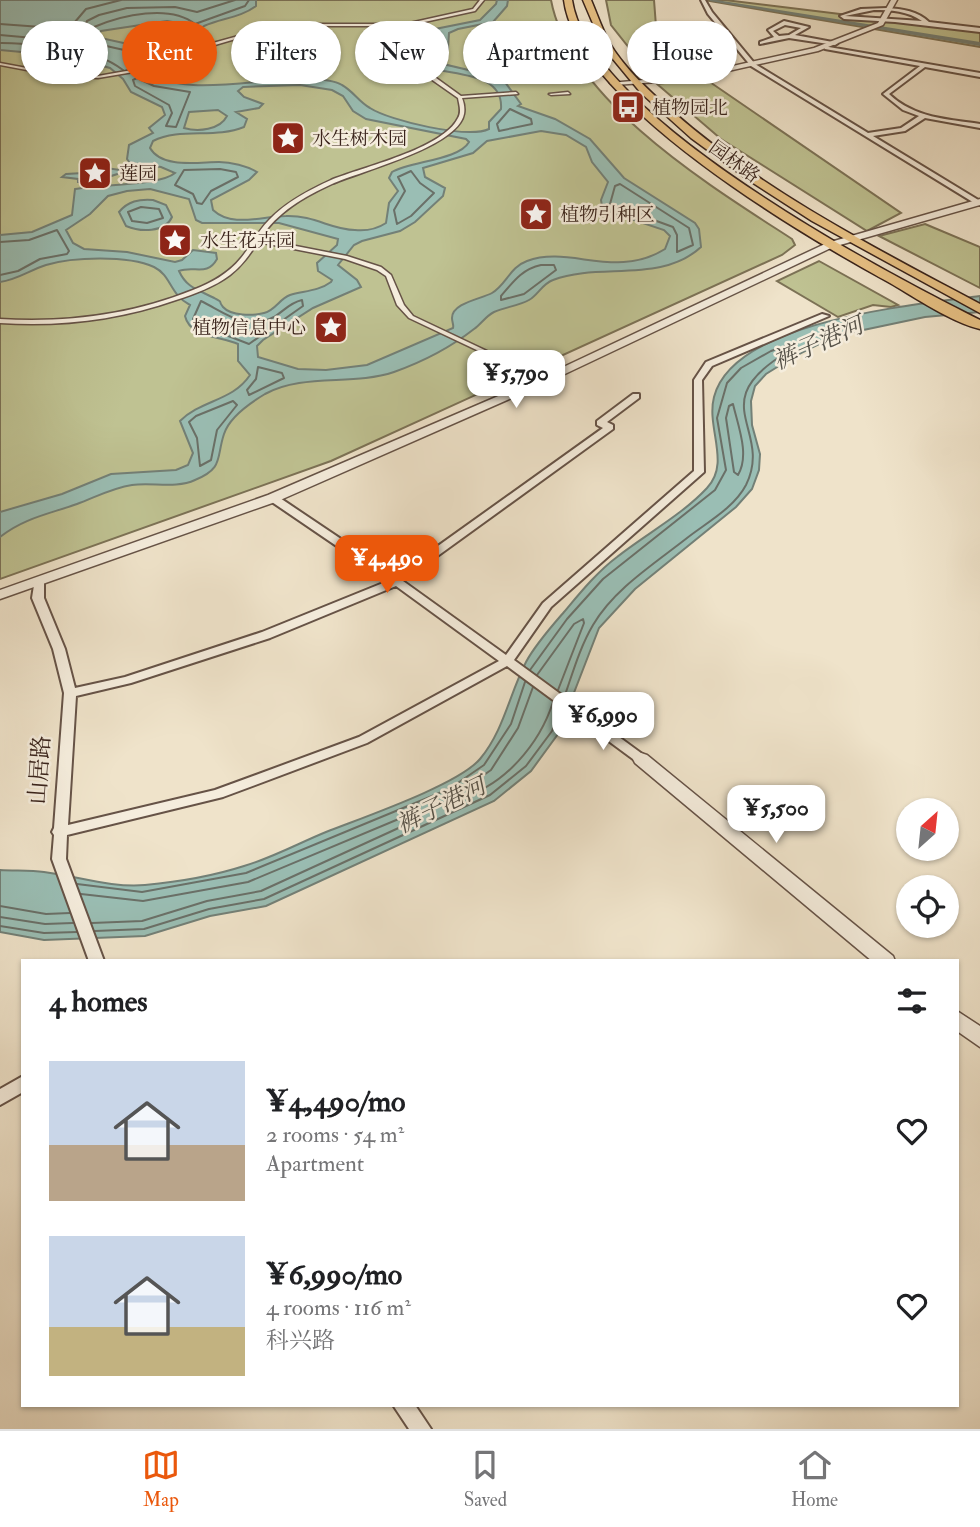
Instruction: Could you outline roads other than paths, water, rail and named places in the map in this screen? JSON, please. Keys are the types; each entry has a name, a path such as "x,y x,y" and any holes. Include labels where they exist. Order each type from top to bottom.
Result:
{"main road":[{"name":"园林路","path":"568,0 569,10 592,56 640,112 719,172 830,244 930,301 980,325"},
{"name":"园林路","path":"587,0 589,11 612,54 627,72"},
{"name":"园林路","path":"637,84 670,116 709,147 850,239 980,309"}],"street":[{"path":"426,21 464,14 474,10 482,0"},
{"path":"703,0 710,13 753,65 979,202"},
{"path":"737,68 836,43 879,24 894,0"},
{"path":"927,23 918,15 889,10 853,10 842,16 879,24 927,23 980,34"},
{"path":"776,36 770,31 784,23 806,27 791,35"},
{"path":"0,64 64,76 113,75 147,71 181,61 225,40 263,30 313,24 355,24"},
{"path":"762,43 776,36 791,35 836,43"},
{"path":"825,47 980,75"},
{"path":"924,65 886,94 894,104 908,112 980,126"},
{"path":"614,83 627,82"},
{"path":"441,84 460,97 514,94"},
{"path":"551,94 568,93"},
{"path":"0,321 50,322 106,316 174,299 202,288 234,269 277,214 330,183 358,170 408,154 438,139 461,119 463,111 460,97"},
{"path":"865,135 903,130 925,115"},
{"path":"0,595 273,498 544,380 830,244 979,202"},
{"path":"257,240 354,260 379,269 388,275 399,306 411,317 544,380"},
{"path":"59,832 218,794 363,740 513,664 547,605 699,472 698,380 709,364 825,316"},
{"path":"70,693 127,680 266,635 396,582 610,427 600,423 636,396"},
{"path":"273,498 586,717 884,959"},
{"name":"山居路","path":"39,581 38,598 59,649 70,693 59,859 96,959"},
{"path":"959,1021 980,1038"},
{"path":"0,1098 21,1084"},
{"path":"404,1407 421,1429"}],"water":[{"path":"0,0 256,0 256,6 250,10 217,21 122,21 122,28 108,30 108,21 21,21 21,52 0,50"},
{"path":"497,0 508,0 507,6 494,21 475,21 480,20"},
{"path":"710,0 980,43 980,45"},
{"path":"463,23 463,28 449,33 449,26"},
{"path":"108,40 122,43 122,78 110,68"},
{"path":"449,65 463,69 463,74 449,72"},
{"path":"126,84 341,84 370,108 394,118 447,130 479,132 489,129 489,122 501,109 499,96 488,84 506,84 521,104 518,106 555,119 590,139 624,178 695,223 699,229 701,247 685,258 667,265 649,269 590,272 553,280 529,300 494,312 446,348 394,372 362,378 295,384 265,394 230,422 217,462 204,476 188,483 140,484 118,488 28,521 0,537 0,512 62,494 111,474 176,470 188,465 193,453 180,421 188,414 235,390 250,375 238,361 238,344 193,329 185,316 190,305 178,296 164,275 154,267 130,260 70,260 46,265 0,282 0,235 32,232 72,215 75,189 156,180 175,173 161,167 130,163 127,159 129,145 153,133 149,128 165,115 162,107 131,92","holes":["300,85 332,90 343,96 353,111 366,119 466,139 469,142 464,148 445,157 392,172 389,178 398,191 389,203 386,223 363,230 338,228 296,216 229,219 213,210 211,200 249,180 257,172 229,163 172,162 156,155 150,148 153,141 163,137 221,132 244,127 247,119 236,112 259,108 263,104 244,97 238,91 243,87","218,110 227,116 214,127 202,130 184,128 189,112","541,131 566,135 586,147 592,162 608,182 601,200 602,206 613,213 664,230 670,236 665,249 646,258 628,262 560,257 527,261 516,267 492,293 457,309 453,313 453,328 367,365 326,370 298,369 258,357 257,346 263,340 313,308 361,287 357,280 338,265 354,245 400,231 415,222 443,196 445,188 425,177 423,168 473,153 487,141","150,189 189,199 196,220 202,223 279,223 338,239 337,245 317,263 318,271 332,280 322,287 290,295 264,313 237,314 223,307 220,301 190,285 179,271 209,268 217,259 216,253 193,250 182,260 175,262 127,252 84,249 73,243 66,230 90,214 108,196"]},
{"path":"92,166 127,171 84,182 62,177 66,174 83,173"},
{"path":"153,200 166,205 172,217 169,222 152,230 126,226 119,212 122,208 134,202"},
{"name":"裤子港河","path":"980,296 980,312 925,317 835,336 766,374 755,386 751,401 752,425 760,454 759,470 752,489 736,507 635,589 599,628 558,734 531,771 494,801 266,906 210,916 145,936 44,940 0,932 0,870 44,872 132,885 207,876 265,859 431,790 469,769 488,748 501,724 526,662 554,624 603,569 686,507 714,478 718,456 712,409 714,397 729,371 755,350 790,334 830,321"}],"place":[{"name":"植物园北","path":"628,107"},
{"name":"水生树木园","path":"288,138"},
{"name":"莲园","path":"95,173"},
{"name":"植物引种区","path":"536,214"},
{"name":"水生花卉园","path":"175,240"},
{"name":"植物信息中心","path":"331,327"}]}
